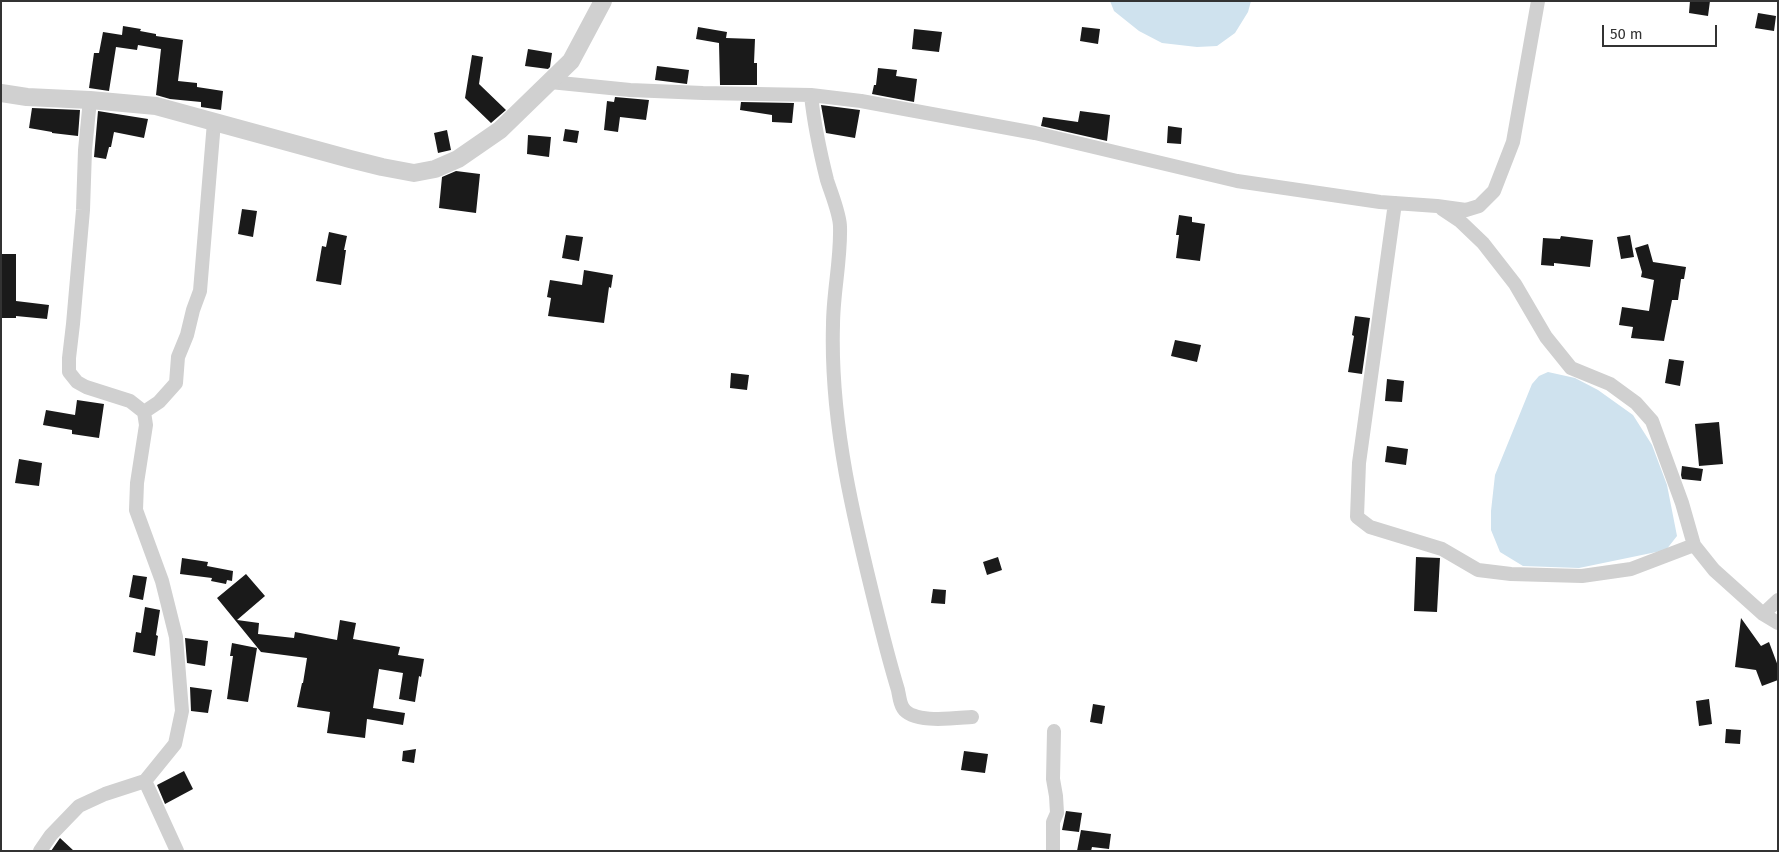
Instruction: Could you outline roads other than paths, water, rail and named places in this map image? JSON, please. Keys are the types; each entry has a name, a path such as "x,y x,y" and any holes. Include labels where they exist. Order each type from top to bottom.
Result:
{"street":[{"path":"1,93 27,97 156,106 366,163 414,172 434,169 458,159 500,130 571,62 603,1"},
{"path":"550,82 630,90 721,94 811,94 909,109 1025,131 1237,181 1395,203 1466,210 1479,206 1494,191 1513,142 1538,1"},
{"path":"811,94 813,119 821,157 834,205 839,215 840,226 833,325 836,404 853,515 883,638 903,708 914,716 925,718 972,718"},
{"path":"40,851 51,835 79,806 105,794 145,781 175,744 182,711 176,637 162,581 136,510 137,483 146,425 144,412 130,400 86,387 77,382 70,372 68,358 73,324 82,219 84,150 90,100"},
{"path":"144,412 159,402 176,382 178,357 188,335 193,310 200,291 214,122"},
{"path":"1395,203 1359,464 1356,517 1370,528 1442,549 1478,570 1511,574 1582,576 1631,569 1694,546"},
{"path":"1437,206 1460,221 1483,243 1516,284 1546,337 1571,368 1610,384 1636,403 1652,421 1682,503 1694,546 1714,570 1764,614 1778,623"},
{"path":"1764,614 1778,600"},
{"path":"1053,851 1053,822 1057,813 1053,779 1054,732"},
{"path":"145,781 177,851"}],"water":[{"path":"1110,1 1251,1 1248,12 1235,33 1217,46 1197,47 1162,43 1139,31 1114,11"},
{"path":"1548,372 1575,378 1598,390 1633,415 1652,445 1667,485 1677,536 1666,550 1579,568 1523,566 1500,552 1491,530 1495,475 1532,384 1539,376"}]}
